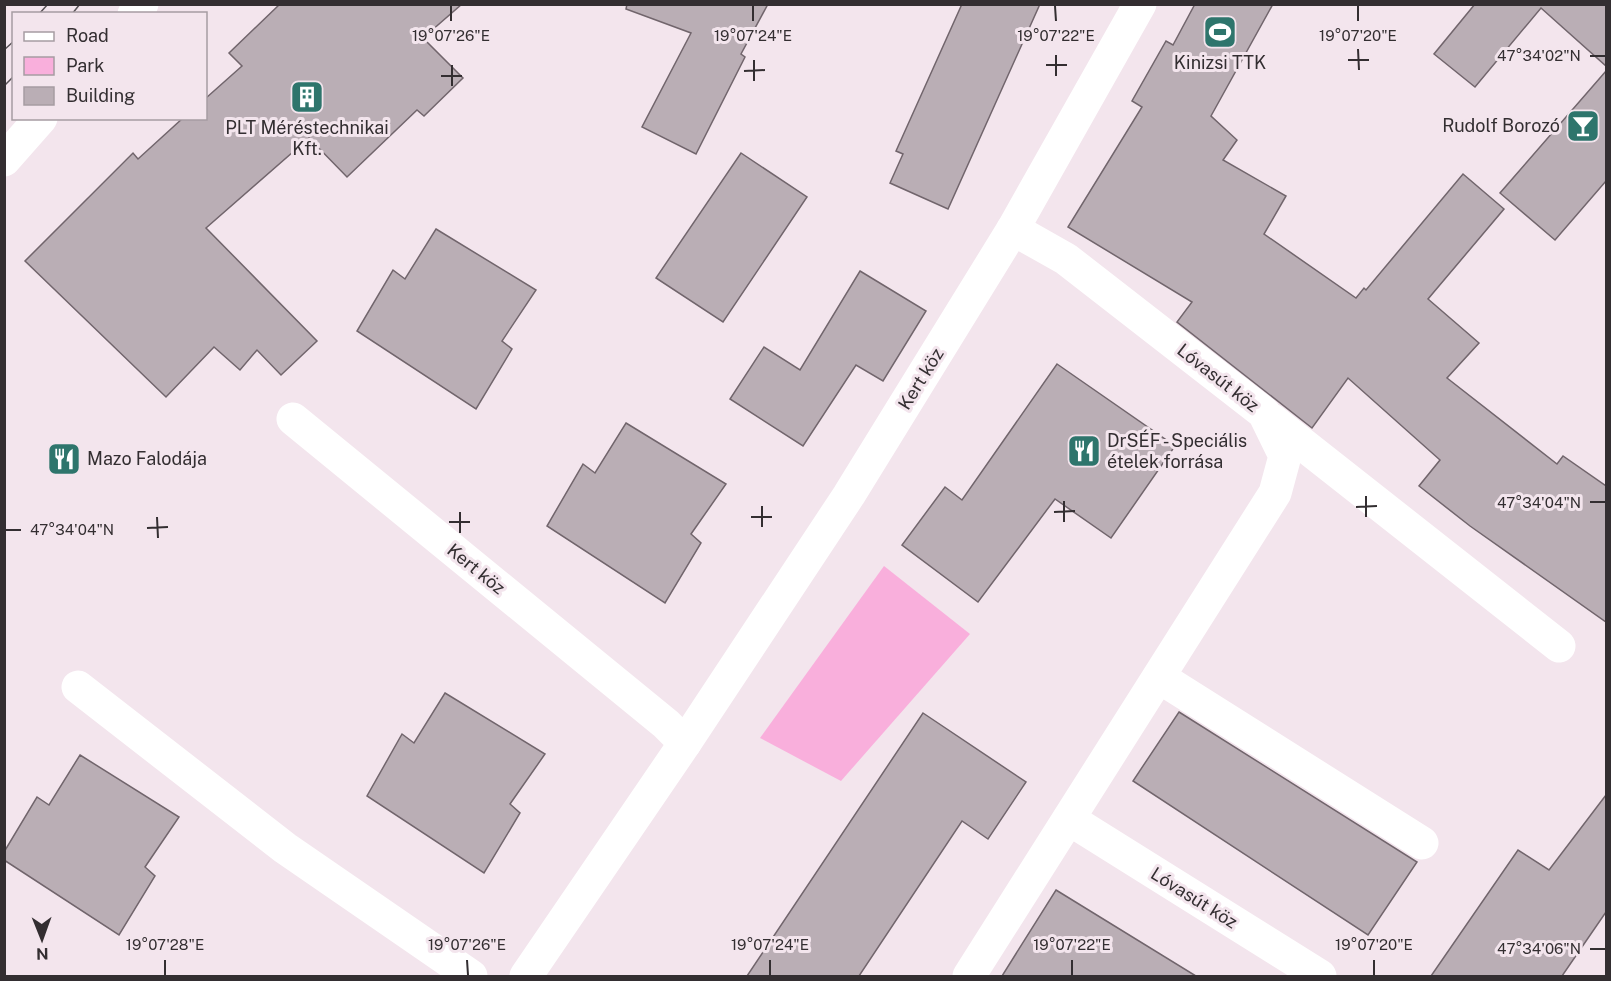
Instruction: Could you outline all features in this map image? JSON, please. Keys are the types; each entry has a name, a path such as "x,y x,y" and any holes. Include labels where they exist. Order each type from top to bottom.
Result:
{"street":[{"name":"Kert köz","path":"526,976 685,743 849,495 1013,229 1140,4"},
{"path":"4,160 39,120"},
{"name":"Lóvasút köz","path":"969,976 1275,493 1285,456 1264,413 1066,259 1013,229"},
{"path":"1264,413 1559,646"},
{"name":"Kert köz","path":"293,419 659,718 685,743"},
{"path":"1159,677 1422,843"},
{"path":"78,687 285,848 471,976"},
{"name":"Lóvasút köz","path":"1069,819 1320,976"}],"green space":[{"path":"884,566 970,634 841,781 760,738"}],"building":[{"path":"280,4 462,4 423,38 463,78 424,116 417,110 347,177 309,138 206,228 317,341 281,375 257,350 240,370 214,347 166,397 25,261 133,153 138,159 181,120 207,120 207,97 242,66 229,53"},
{"path":"627,4 768,4 741,54 745,57 696,154 642,127 691,33 626,9"},
{"path":"962,4 1040,4 948,209 890,183 903,154 896,151"},
{"path":"1195,4 1273,4 1211,116 1237,140 1223,160 1286,196 1264,234 1356,298 1364,288 1366,290 1463,174 1504,209 1428,299 1479,343 1447,378 1557,464 1563,456 1606,486 1606,622 1470,526 1419,486 1440,460 1348,378 1312,428 1177,322 1192,302 1068,227 1142,107 1132,101 1166,41 1173,45"},
{"path":"1475,4 1606,4 1606,66 1541,8 1475,87 1434,54"},
{"name":"Rudolf Borozó","path":"1606,71 1606,181 1555,240 1500,193"},
{"path":"741,153 807,197 723,322 656,278"},
{"path":"436,229 536,290 502,341 512,349 476,409 357,331 393,270 405,279"},
{"path":"860,271 926,311 883,381 856,365 803,446 730,399 764,347 800,370"},
{"path":"1057,364 1175,446 1111,538 1055,499 978,602 902,545 945,487 962,500"},
{"path":"626,423 726,484 691,534 701,543 665,603 547,526 583,464 595,473"},
{"path":"445,693 545,754 510,804 520,813 484,873 367,796 402,734 414,743"},
{"path":"1179,712 1417,862 1368,935 1133,781"},
{"path":"923,713 1026,782 988,839 962,821 859,976 747,976"},
{"path":"80,755 179,817 145,867 155,876 119,935 4,860 4,852 37,797 49,805"},
{"path":"1606,795 1606,912 1562,976 1431,976 1518,850 1549,870"},
{"path":"1056,890 1196,976 1002,976"}],"tram line":[{"path":"41,12 48,4"},
{"path":"74,12 80,4"},
{"path":"4,50 12,43"},
{"path":"4,86 12,78"}],"place":[{"name":"Kinizsi TTK","path":"1220,32"},
{"name":"PLT Méréstechnikai Kft.","path":"307,97"},
{"name":"Rudolf Borozó","path":"1583,126"},
{"name":"DrSÉF - Speciális ételek forrása","path":"1084,451"},
{"name":"Mazo Falodája","path":"64,459"}]}
